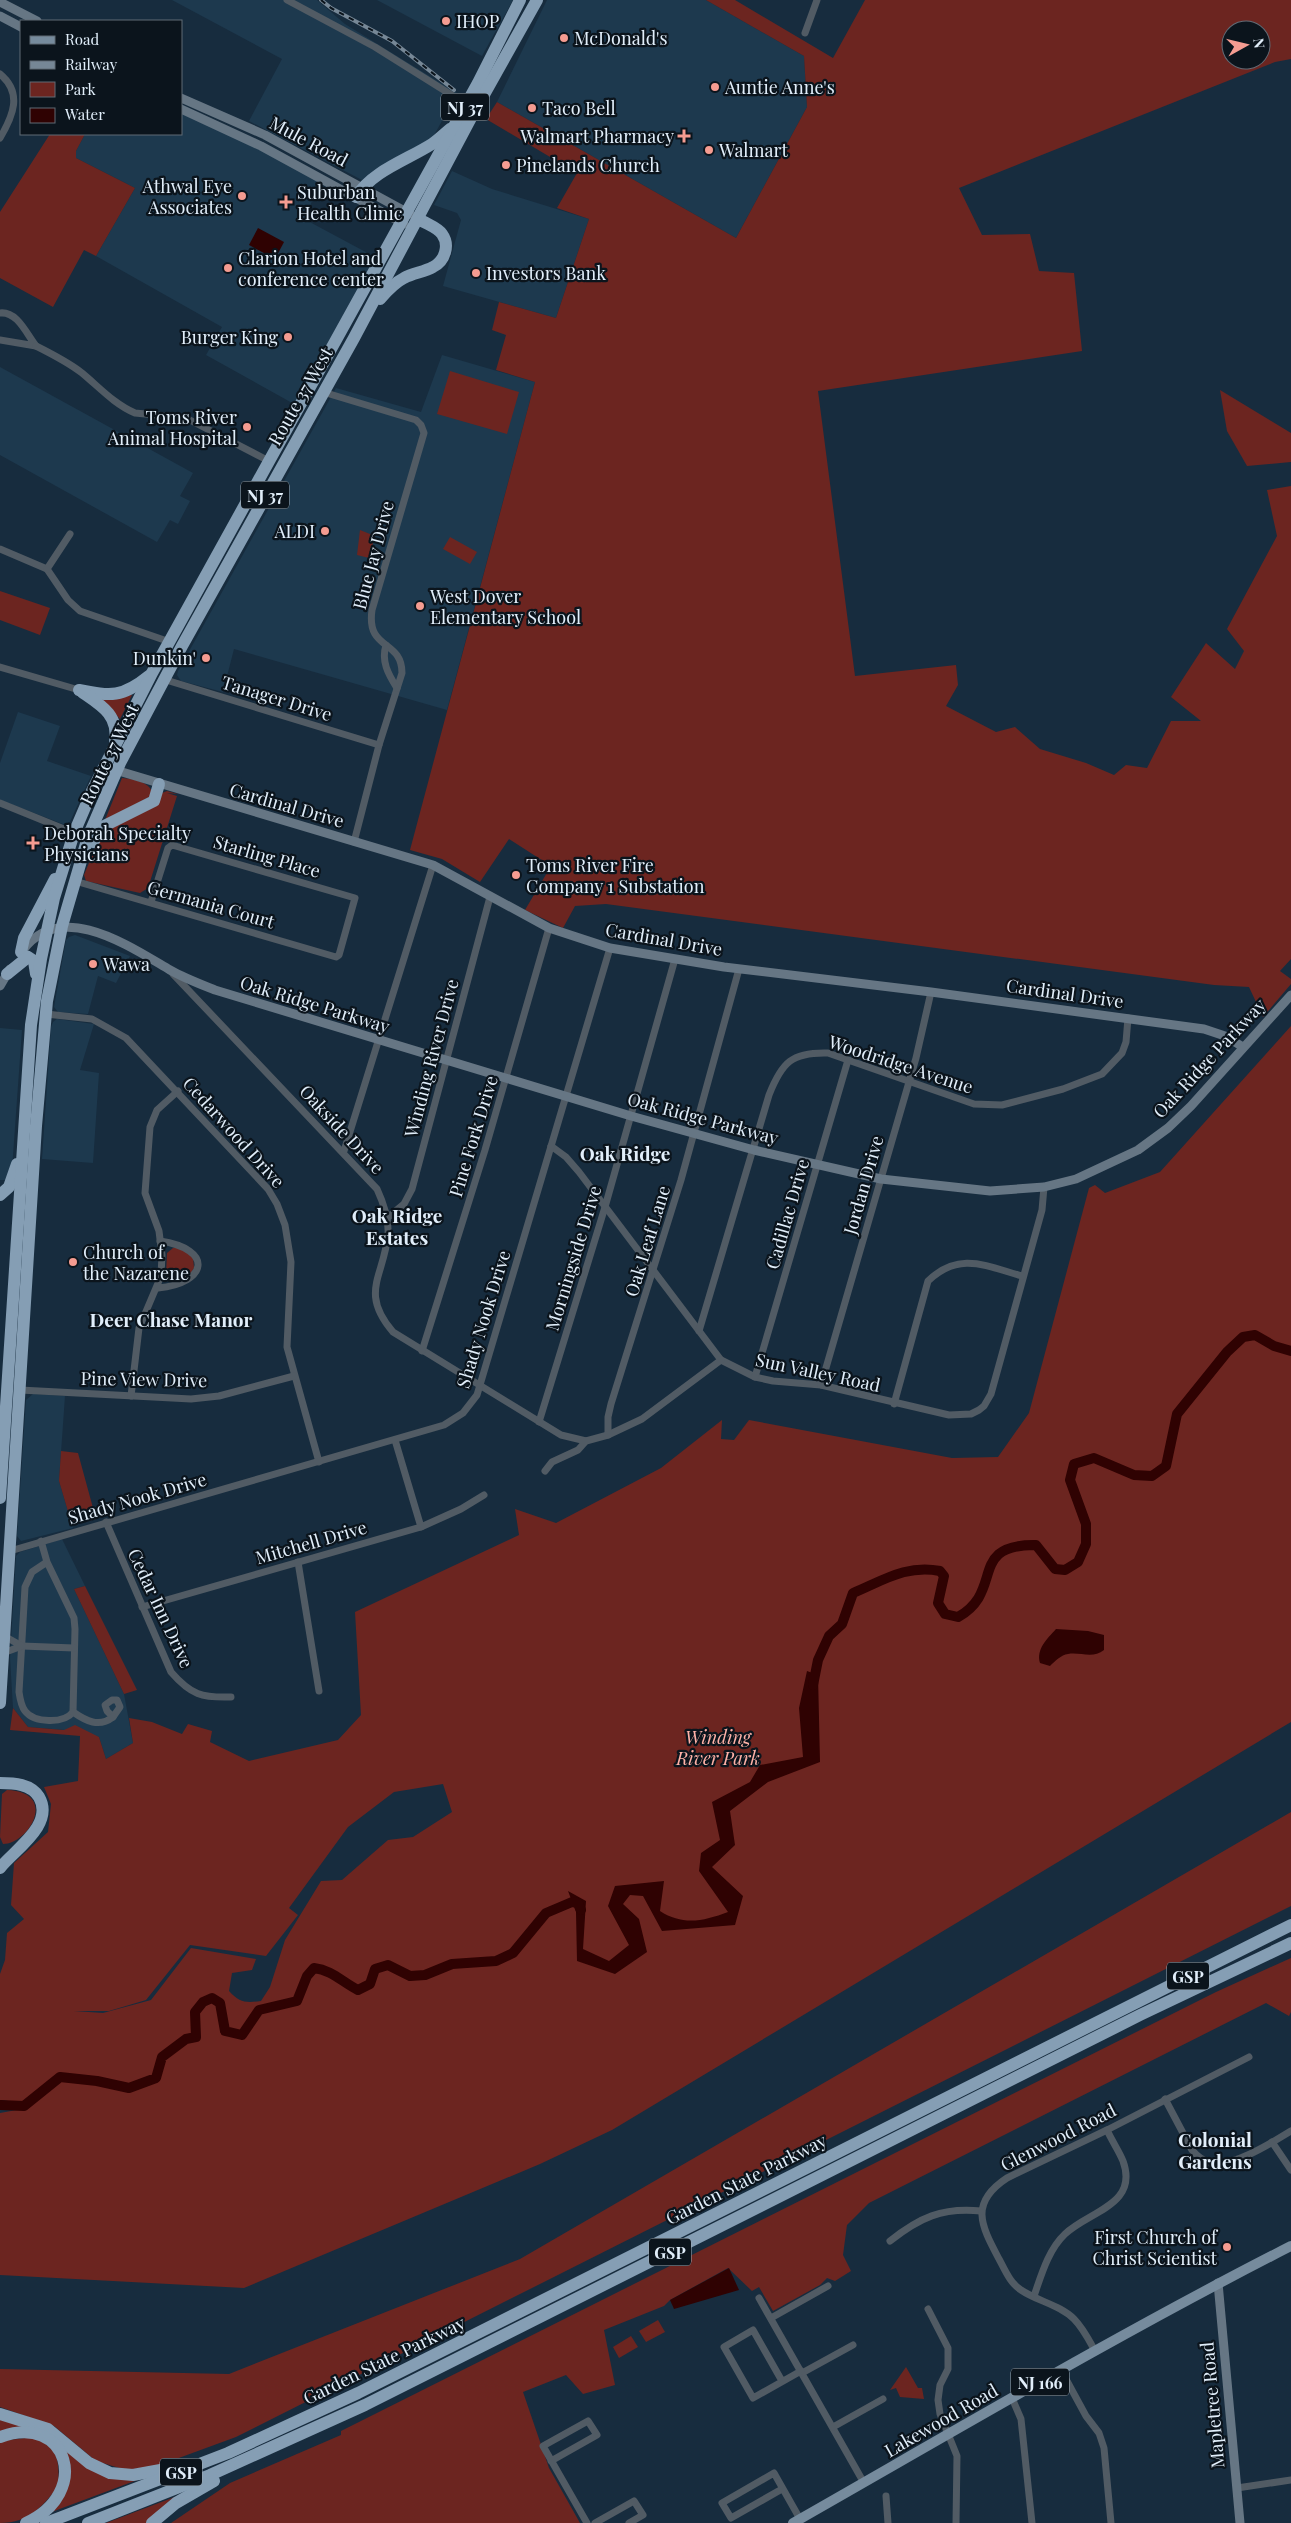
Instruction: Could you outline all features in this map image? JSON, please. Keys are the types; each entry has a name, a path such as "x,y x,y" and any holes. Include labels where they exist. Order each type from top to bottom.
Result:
{"highway":[{"name":"Route 37 West","path":"0,1498 29,1045 37,984 47,930 74,833 104,766 152,673 456,123 520,0"},
{"name":"Route 37 West","path":"0,1703 36,1126 46,1014 62,926 88,837 117,771 166,680 186,638 368,312 472,116 537,0"},
{"path":"359,193 386,170 433,143 456,123"},
{"path":"368,312 394,284 441,262 446,249 442,234 416,224"},
{"path":"79,690 107,695 120,694 136,686 152,673"},
{"path":"79,690 105,709 116,723 113,748"},
{"path":"76,878 101,829 154,801 159,784"},
{"path":"22,952 24,938 47,891 64,864"},
{"path":"7,974 20,961 28,957 31,958 34,964 37,984"},
{"path":"0,1195 9,1187 23,1137"},
{"path":"0,1783 23,1786 35,1792 42,1803 43,1814 30,1838 0,1868"},
{"name":"Garden State Parkway","path":"46,2523 200,2464 312,2415 1291,1925"},
{"name":"Garden State Parkway","path":"88,2523 210,2475 327,2424 1123,2024 1291,1943"},
{"path":"152,2523 176,2503 203,2486 278,2452 402,2387"},
{"path":"0,2414 48,2430 98,2468 114,2473 128,2474 170,2469 312,2415"},
{"path":"0,2437 20,2432 38,2434 54,2443 63,2459 64,2482 57,2500 42,2514 26,2523"}],"main road":[{"path":"0,2 35,20"},
{"path":"0,16 20,26"},
{"name":"Mule Road","path":"182,98 288,147 359,193 416,224"},
{"name":"Mule Road","path":"182,109 359,193"},
{"path":"247,140 252,130"},
{"path":"283,158 288,147"},
{"name":"Cardinal Drive","path":"104,766 433,865 549,928 610,948 739,969 931,992 1204,1029 1225,1036 1243,1047"},
{"path":"0,986 27,944 47,930 62,926"},
{"name":"Oak Ridge Parkway","path":"62,926 74,926 121,942 147,954 170,970 215,990 378,1041 506,1077 631,1116 754,1150 881,1179 990,1191 1044,1187 1076,1179 1138,1150 1168,1128 1191,1106 1291,995"},
{"name":"Lakewood Road","path":"796,2521 1061,2370 1218,2283 1291,2246"},
{"name":"Mapletree Road","path":"1218,2283 1240,2523"}],"street":[{"path":"287,0 376,47 466,104"},
{"path":"805,32 817,0"},
{"path":"0,74 12,88 14,95 11,119 0,138"},
{"path":"0,313 10,313 16,318 36,346"},
{"path":"0,340 36,346 67,363 128,410 135,413 186,418 269,461"},
{"name":"Blue Jay Drive","path":"323,392 416,420 423,428 423,439 372,610 370,624 374,635 397,653 401,661 402,673 379,745 354,842"},
{"path":"47,569 70,534"},
{"path":"0,549 47,569 68,600 80,611 170,642"},
{"path":"386,645 382,656 397,688"},
{"path":"0,668 79,690"},
{"name":"Tanager Drive","path":"166,680 379,745"},
{"path":"0,803 74,833"},
{"name":"Starling Place","path":"151,902 170,846 354,898 338,957"},
{"path":"344,1151 433,865"},
{"name":"Germania Court","path":"76,878 338,957"},
{"name":"Winding River Drive","path":"386,1219 404,1204 412,1189 490,897"},
{"name":"Pine Fork Drive","path":"422,1351 506,1077 549,928"},
{"name":"Shady Nook Drive","path":"10,1550 444,1425 454,1420 467,1409 477,1395 480,1386 610,948"},
{"name":"Morningside Drive","path":"539,1422 605,1207 675,959"},
{"name":"Oak Leaf Lane","path":"608,1435 609,1410 654,1271 739,969"},
{"name":"Oakside Drive","path":"170,970 344,1151 377,1189 388,1232 385,1252 375,1287 378,1310 393,1332 561,1435 586,1441"},
{"name":"Jordan Drive","path":"821,1385 909,1081 931,992"},
{"name":"Cedarwood Drive","path":"46,1014 92,1019 114,1029 126,1038 178,1091 268,1189 282,1214 292,1262 287,1347 319,1462"},
{"name":"Woodridge Avenue","path":"698,1330 772,1090 787,1062 793,1057 811,1052 828,1053 974,1104 1014,1103 1054,1092 1102,1074 1112,1066 1124,1048 1128,1018"},
{"name":"Cadillac Drive","path":"755,1377 848,1060"},
{"path":"132,1396 139,1328 158,1288 161,1276 160,1241 145,1193 150,1127 157,1110 178,1091"},
{"name":"Sun Valley Road","path":"551,1146 566,1157 579,1172 721,1360 755,1377 774,1381 821,1385 894,1404 949,1415 971,1414 984,1406 991,1394 1022,1276 1042,1210 1044,1187"},
{"path":"158,1288 185,1282 191,1278 197,1265 196,1257 188,1248 160,1241"},
{"path":"894,1404 928,1281 940,1269 958,1263 980,1264 1022,1276"},
{"path":"544,1471 552,1462 578,1450 586,1441 608,1435 642,1419 721,1360"},
{"name":"Pine View Drive","path":"20,1390 191,1399 208,1398 294,1376"},
{"path":"395,1440 421,1527"},
{"name":"Mitchell Drive","path":"142,1607 421,1527 462,1509 484,1496"},
{"name":"Cedar Inn Drive","path":"106,1522 171,1672 188,1689 200,1696 210,1698 231,1697"},
{"path":"41,1541 47,1562 74,1618 73,1712 67,1718 52,1720 30,1715 24,1710 19,1692 26,1582 32,1572 47,1562"},
{"path":"298,1562 319,1691"},
{"path":"4,1636 22,1646"},
{"path":"3,1653 22,1646 74,1648"},
{"path":"73,1712 83,1719 95,1723 113,1717"},
{"name":"Glenwood Road","path":"981,2211 989,2193 1007,2178 1106,2130 1249,2056"},
{"path":"1165,2099 1192,2150 1205,2161 1221,2164 1232,2161 1272,2142 1291,2130"},
{"path":"1034,2296 1046,2265 1063,2236 1077,2224 1118,2199 1123,2193 1126,2182 1123,2161 1106,2130"},
{"path":"1272,2142 1291,2170"},
{"path":"890,2242 906,2228 940,2212 958,2209 981,2211 984,2230 1008,2277 1020,2289 1074,2318 1096,2351"},
{"path":"771,2318 828,2286"},
{"path":"760,2298 864,2483"},
{"path":"928,2309 948,2348 948,2369 940,2385 938,2400 940,2414 957,2456 956,2523"},
{"path":"782,2381 753,2330 724,2347 753,2398 853,2345"},
{"path":"1061,2370 1086,2416 1099,2433 1104,2448 1111,2523"},
{"path":"1012,2398 1021,2419 1032,2523"},
{"path":"833,2427 883,2399"},
{"path":"552,2461 597,2435 588,2420 543,2446 587,2523"},
{"path":"782,2489 731,2518 722,2503 774,2473 782,2489 796,2521"},
{"path":"1236,2488 1291,2480"},
{"path":"886,2496 888,2523"},
{"path":"595,2523 634,2500 643,2515 629,2523"}],"shaded area":[{"path":"172,0 317,0 345,24 457,93 431,141 362,180 249,121 282,59"},
{"path":"377,0 513,0 482,56"},
{"path":"547,0 706,0 804,56 807,107 736,238 497,102"},
{"path":"182,113 259,149 318,181 306,220 375,257 294,404 206,355 222,327 96,256 135,188 76,158 76,151 84,135 182,135"},
{"path":"452,171 492,189 589,219 556,318 443,286 461,220 457,213 434,205"},
{"path":"442,355 535,382 447,710 234,649 223,692 181,681 177,675 178,671 336,388 421,412"},
{"path":"0,367 193,473 180,496 190,501 178,524 170,520 157,542 0,455"},
{"path":"18,712 60,726 47,761 91,776 68,826 0,800 0,763"},
{"path":"75,935 130,956 116,983 98,976 88,1014 58,1012 54,1007 66,940"},
{"path":"57,1019 94,1024 80,1070 99,1073 93,1163 42,1159 51,1027"},
{"path":"0,1028 22,1030 12,1169 8,1180 0,1180"},
{"path":"33,1394 65,1396 59,1481 73,1528 21,1541 17,1536 26,1400"},
{"path":"62,1539 85,1586 74,1589 124,1694 133,1743 106,1759 99,1737 64,1730 28,1727 13,1708 10,1658 16,1556 20,1552"}],"green space":[{"path":"706,0 735,0 833,58 865,0 1291,0 1291,59 1271,64 1271,20 1221,20 1221,70 1255,70 959,188 982,235 1030,234 1039,271 1074,273 1082,351 818,391 855,676 956,665 958,685 946,706 996,732 1015,727 1040,749 1086,763 1114,775 1126,765 1147,768 1171,721 1201,721 1171,697 1206,643 1235,669 1244,651 1227,629 1277,536 1267,490 1291,486 1291,959 1280,971 1291,979 1291,984 1263,1017 1249,987 1214,985 606,904 575,906 563,928 525,910 551,866 509,839 480,882 442,859 410,850 535,382 496,370 506,335 492,330 499,302 556,318 589,219 557,208 577,173 486,119 497,102 736,238 807,107 804,56"},
{"path":"49,135 84,135 76,151 76,158 135,188 96,256 84,250 53,307 0,278 0,212"},
{"path":"450,371 519,392 507,434 437,414"},
{"path":"1220,390 1291,433 1291,462 1247,466 1227,431"},
{"path":"360,530 375,536 369,558 357,555"},
{"path":"450,537 477,552 470,564 443,549"},
{"path":"0,591 50,608 40,635 0,620"},
{"path":"132,695 120,719 100,697"},
{"path":"122,778 137,780 145,784 152,791 153,795 105,820"},
{"path":"167,791 178,794 167,793 177,796 148,888 140,893 86,881 84,875 100,836"},
{"name":"Winding River Park","path":"1291,1026 1291,1722 612,2130 540,2164 244,2288 0,2275 0,2113 22,2109 25,2103 0,2100 0,1974 5,1960 7,1933 24,1919 11,1905 14,1863 48,1832 51,1804 44,1787 78,1781 80,1736 10,1730 13,1708 28,1727 64,1730 75,1725 99,1737 106,1759 133,1743 129,1718 152,1722 182,1734 188,1724 212,1731 210,1742 249,1761 338,1740 361,1715 355,1612 519,1535 515,1509 556,1523 661,1468 722,1420 721,1439 734,1440 749,1420 952,1458 998,1457 1029,1413 1089,1188 1095,1185 1105,1193 1160,1172","holes":["443,1784 452,1812 413,1837 388,1840 342,1880 321,1881 285,1940 270,1987 261,2001 244,2001 229,1991 232,1973 252,1970 256,1959 191,1948 151,2000 103,2013 74,2011 109,2011 146,2000 190,1945 266,1956 298,1915 289,1908 348,1827 394,1792"]},
{"path":"179,1247 193,1257 194,1268 190,1275 174,1281 166,1275 167,1253 173,1248"},
{"path":"61,1451 78,1453 96,1519 72,1525 59,1481"},
{"path":"85,1586 137,1690 124,1694 74,1589"},
{"path":"7,1790 23,1793 32,1799 35,1808 34,1818 22,1836 13,1842 3,1844 0,1837 2,1794"},
{"path":"1291,1812 1291,1906 236,2437 157,2466 126,2470 96,2461 54,2426 0,2407 0,2369 229,2374 520,2259"},
{"path":"1291,1958 1291,2012 1289,2016 1266,2003 869,2203 847,2225 843,2255 851,2271 835,2281 827,2278 820,2285 773,2311 759,2287 752,2291 728,2268 670,2300 664,2306 604,2330 615,2385 583,2394 566,2375 523,2392 549,2468 580,2523 171,2523 230,2483 341,2435 341,2431 1216,1992"},
{"path":"658,2320 665,2332 646,2342 639,2331"},
{"path":"631,2336 638,2347 619,2358 613,2347"},
{"path":"906,2367 918,2388 922,2388 924,2399 900,2397 896,2388 890,2390"},
{"path":"0,2416 35,2427 87,2465 140,2479 49,2513 59,2501 59,2445 0,2433"},
{"path":"34,2437 49,2446 56,2456 59,2486 41,2506 27,2517 0,2523 0,2441"},
{"path":"180,2495 146,2523 106,2523"}],"water":[{"path":"258,228 284,242 275,259 249,245"},
{"path":"1056,1629 1088,1631 1104,1635 1104,1650 1091,1655 1065,1655 1058,1658 1050,1666 1040,1663 1041,1649"},
{"path":"807,1671 818,1675 820,1762 768,1782 730,1811 735,1845 712,1867 743,1896 735,1925 662,1931 643,1896 630,1895 623,1904 639,1919 647,1952 615,1974 577,1961 576,1912 568,1891 586,1901 583,1949 609,1961 629,1945 608,1906 615,1886 664,1881 660,1911 677,1919 702,1920 728,1912 699,1871 701,1853 720,1840 712,1802 750,1782 760,1765 803,1757 799,1708"},
{"path":"729,2268 739,2290 674,2309 670,2300"}],"waterway":[{"path":"813,1685 818,1660 829,1636 842,1624 853,1593 906,1572 928,1569 940,1571 944,1576 938,1603 945,1614 958,1617 972,1606 980,1595 993,1560 1001,1552 1015,1547 1036,1545 1055,1569 1065,1570 1078,1562 1086,1544 1086,1524 1070,1480 1074,1464 1094,1458 1134,1475 1152,1476 1166,1466 1177,1414 1227,1352 1243,1337 1255,1335 1274,1346 1291,1351"},
{"path":"0,2105 24,2106 60,2077 97,2081 129,2088 156,2078 162,2057 186,2039 196,2037 195,2012 203,2002 212,1998 220,2003 225,2031 242,2035 259,2010 297,2001 307,1976 314,1968 332,1974 358,1990 370,1984 375,1969 388,1965 410,1976 425,1975 452,1964 496,1961 513,1953 546,1913 572,1902 578,1903 581,1910"}],"railway":[{"path":"321,0 331,8 392,41 454,90"}],"place":[{"name":"IHOP","path":"446,21"},
{"name":"McDonald's","path":"564,38"},
{"name":"Auntie Anne's","path":"715,87"},
{"name":"Taco Bell","path":"532,108"},
{"name":"Walmart Pharmacy","path":"684,136"},
{"name":"Walmart","path":"709,150"},
{"name":"Pinelands Church","path":"506,165"},
{"name":"Athwal Eye Associates","path":"242,196"},
{"name":"Suburban Health Clinic","path":"286,202"},
{"name":"Clarion Hotel and conference center","path":"228,268"},
{"name":"Investors Bank","path":"476,273"},
{"name":"Burger King","path":"288,337"},
{"name":"Toms River Animal Hospital","path":"247,427"},
{"name":"ALDI","path":"325,531"},
{"name":"West Dover Elementary School","path":"420,606"},
{"name":"Dunkin'","path":"206,658"},
{"name":"Deborah Specialty Physicians","path":"33,843"},
{"name":"Toms River Fire Company 1 Substation","path":"516,875"},
{"name":"Wawa","path":"93,964"},
{"name":"Church of the Nazarene","path":"73,1262"},
{"name":"First Church of Christ Scientist","path":"1227,2247"}],"district":[{"name":"Oak Ridge","path":"625,1153"},
{"name":"Oak Ridge Estates","path":"397,1226"},
{"name":"Deer Chase Manor","path":"171,1319"},
{"name":"Colonial Gardens","path":"1215,2150"}]}
